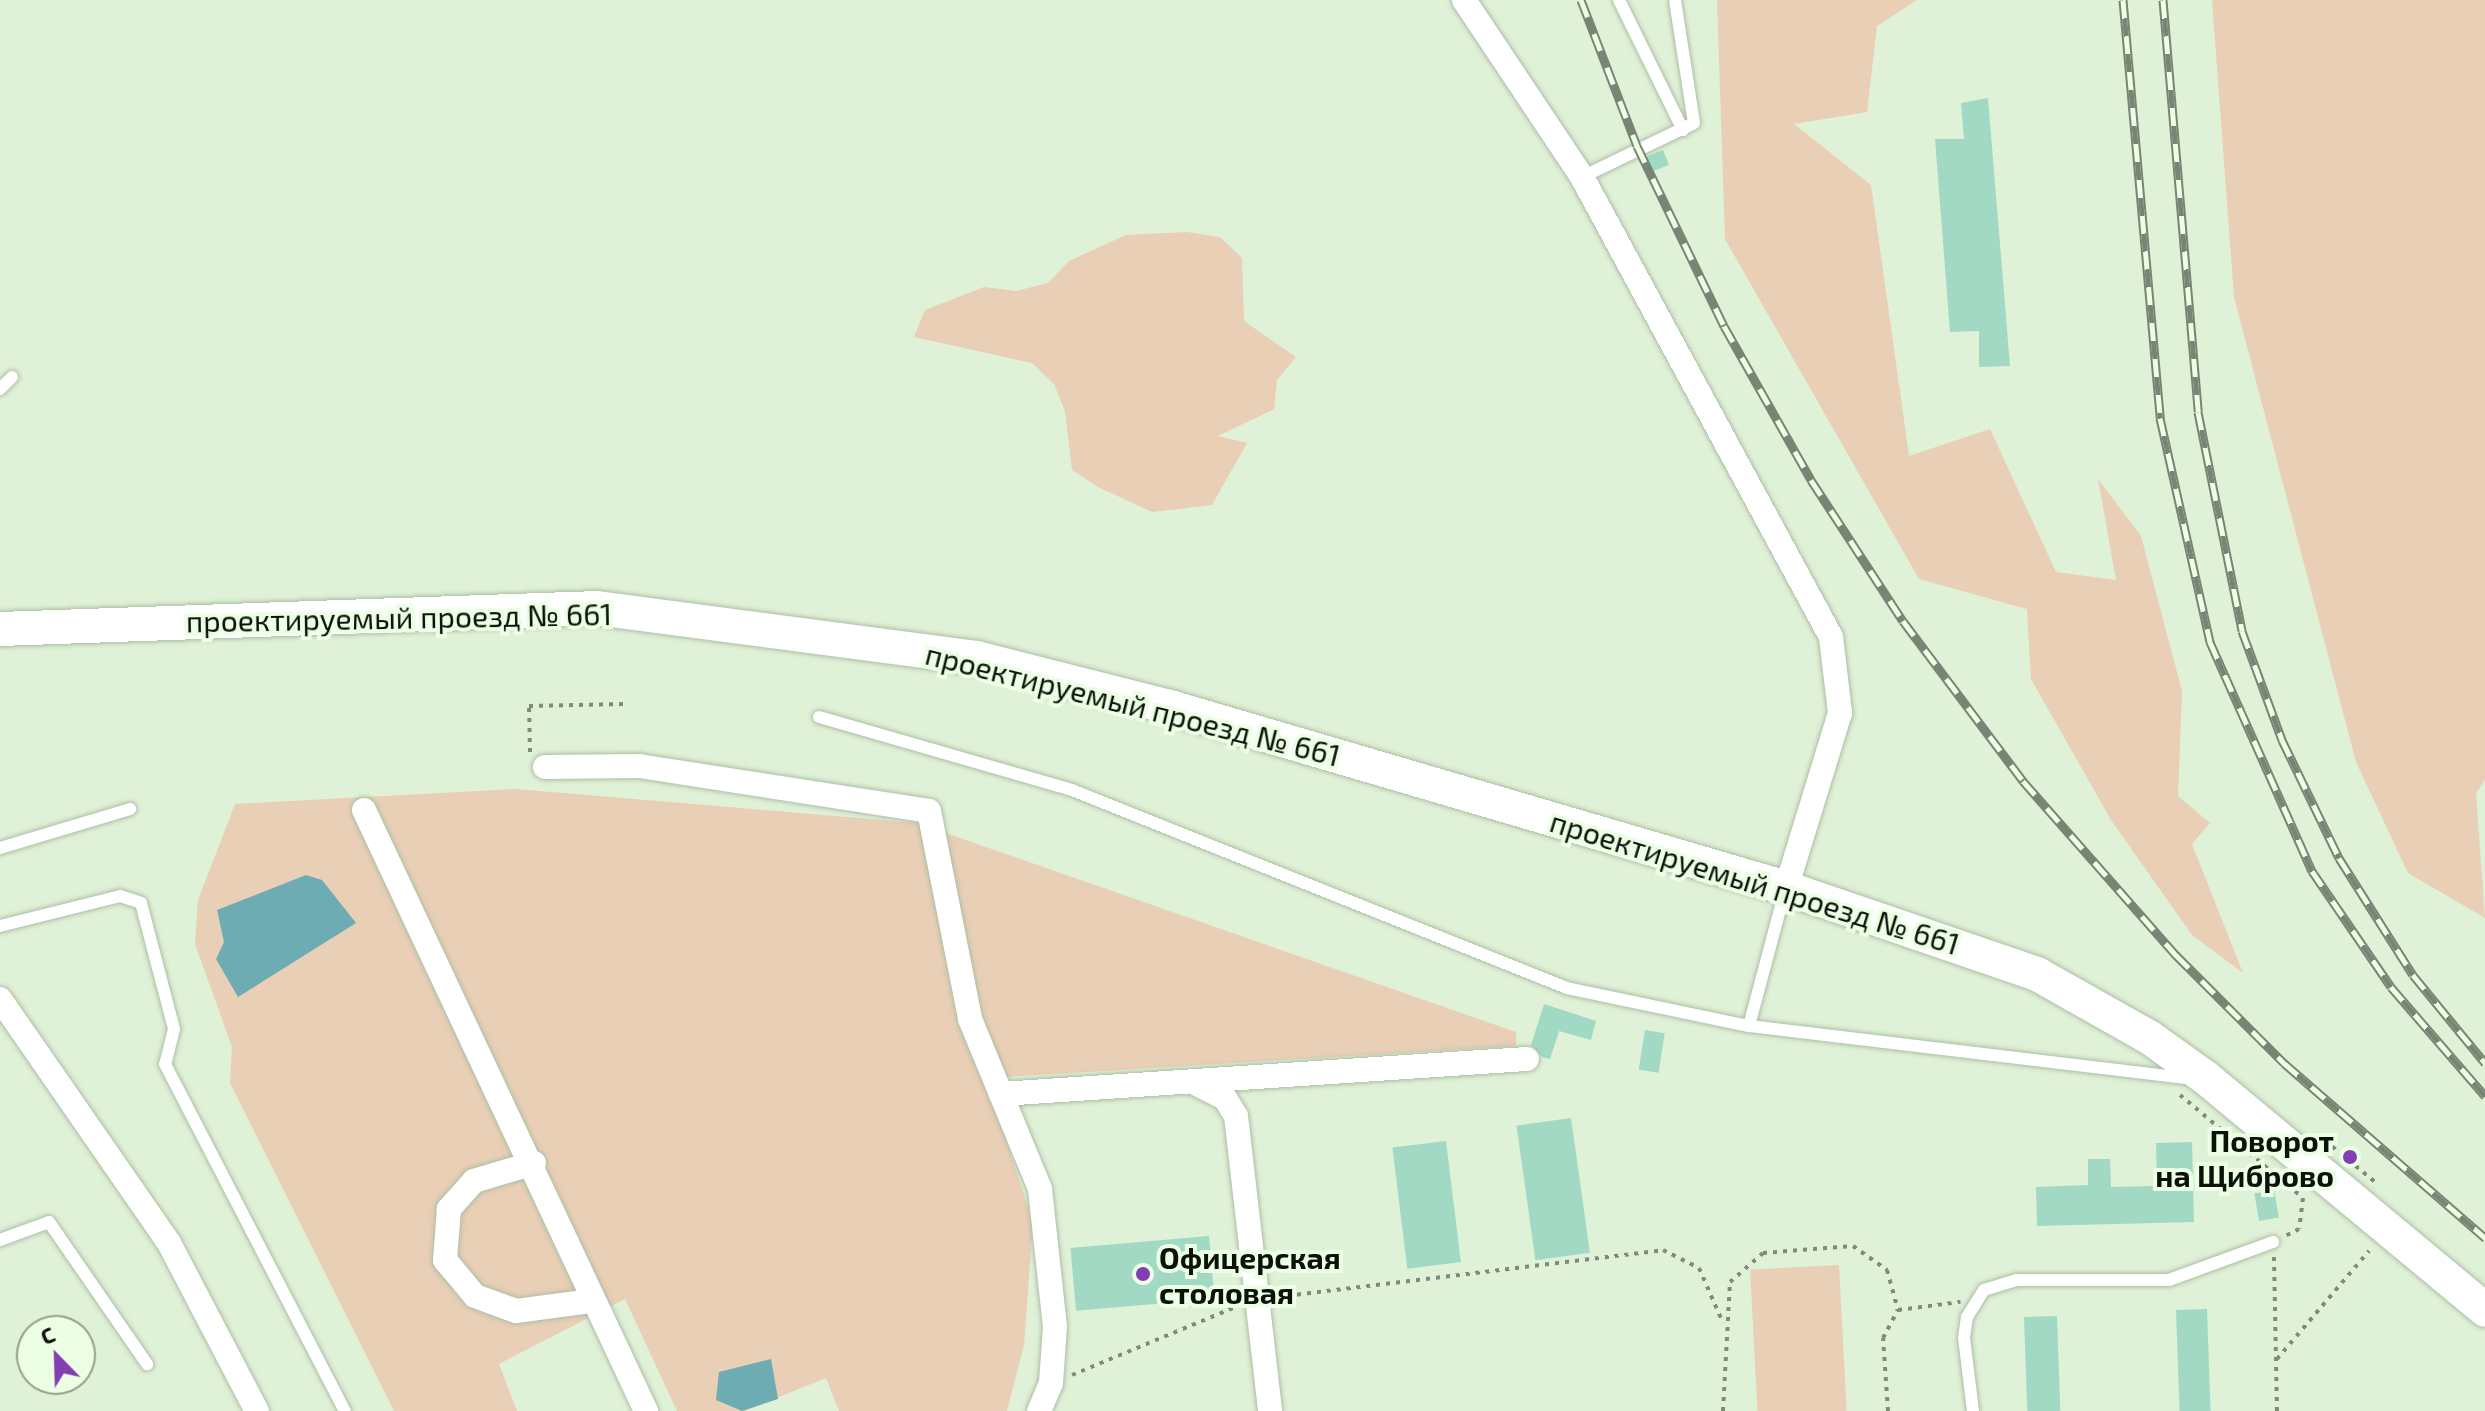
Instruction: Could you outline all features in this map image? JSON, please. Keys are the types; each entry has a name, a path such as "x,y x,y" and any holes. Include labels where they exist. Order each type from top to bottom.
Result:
{"main road":[{"name":"проектируемый проезд № 661","path":"0,629 597,608 794,628 976,658 1170,707 1786,888 2037,974 2149,1037 2206,1078 2485,1310"}],"street":[{"path":"1464,0 1582,177 1804,580 1838,660 1833,741 1786,888"},
{"path":"545,767 639,766 929,811 970,1019 1040,1189 1055,1326 1051,1383 1039,1411"},
{"path":"364,810 534,1163 592,1301 646,1411"},
{"path":"0,999 169,1243 257,1411"},
{"path":"1001,1094 1197,1084 1527,1059"},
{"path":"1197,1084 1225,1098 1236,1116 1270,1411"},
{"path":"534,1163 474,1181 449,1209 445,1260 475,1296 516,1311 592,1301"}],"lane":[{"path":"1619,0 1683,130"},
{"path":"1582,177 1694,123 1675,0"},
{"path":"0,389 12,377"},
{"path":"819,717 1072,790 1567,988 1749,1026 2164,1081 2206,1078"},
{"path":"0,848 130,809"},
{"path":"1749,1026 1786,888"},
{"path":"0,926 120,896 141,903 174,1029 165,1064 345,1411"},
{"path":"0,1240 49,1222 147,1364"},
{"path":"1973,1411 1964,1338 1974,1301 2016,1280 2169,1280 2273,1242"}],"path":[{"path":"545,767 530,763 529,706 623,704"},
{"path":"2164,1081 2303,1198 2299,1229 2273,1242 2277,1411"},
{"path":"1723,1411 1723,1323 1730,1282 1742,1266 1763,1253 1827,1244 1873,1256 1887,1270 1898,1310 1883,1338 1888,1411"},
{"path":"1051,1383 1255,1299 1663,1250 1699,1268 1723,1323"},
{"path":"2275,1361 2369,1251"},
{"path":"1898,1310 1974,1301"}],"shaded area":[{"path":"1717,0 1917,0 1877,26 1867,112 1794,124 1871,185 1909,456 1990,429 2056,572 2116,580 2098,479 2141,536 2182,691 2178,796 2210,823 2192,844 2243,973 2192,935 2111,820 2031,679 2027,609 1919,579 1725,239"},
{"path":"2212,0 2485,0 2485,780 2476,793 2485,918 2408,873 2356,762 2234,297"},
{"path":"1187,232 1220,237 1242,258 1244,321 1296,357 1277,380 1274,409 1218,436 1247,443 1212,505 1152,512 1098,487 1072,470 1065,411 1054,384 1032,363 914,337 925,310 984,287 1016,291 1048,283 1069,261 1126,235"},
{"path":"516,789 917,823 1516,1032 1516,1046 986,1078 1033,1223 1024,1345 1007,1411 839,1411 826,1378 745,1411 677,1411 625,1299 499,1364 517,1411 394,1411 230,1083 232,1047 195,944 198,900 235,804"},
{"path":"1839,1265 1847,1411 1758,1411 1750,1270"}],"water":[{"path":"306,875 322,880 356,923 238,997 216,959 224,942 217,910"},
{"path":"771,1359 778,1399 742,1411 716,1400 719,1372"}],"building":[{"path":"1988,98 2010,366 1979,367 1979,331 1950,332 1935,139 1964,139 1961,103"},
{"path":"1663,150 1669,165 1651,172 1645,157"},
{"path":"1544,1004 1596,1021 1591,1040 1559,1031 1550,1059 1542,1057 1531,1045"},
{"path":"1645,1030 1665,1033 1658,1073 1639,1070"},
{"path":"1571,1118 1590,1253 1535,1260 1517,1126"},
{"path":"1446,1141 1461,1262 1407,1269 1392,1148"},
{"path":"2192,1142 2194,1222 2037,1226 2036,1187 2088,1185 2088,1159 2110,1159 2111,1187 2157,1186 2156,1143"},
{"path":"2274,1190 2279,1218 2259,1221 2254,1193"},
{"name":"Офицерская столовая","path":"1209,1236 1214,1299 1076,1311 1071,1248"},
{"path":"2207,1309 2211,1411 2180,1411 2176,1310"},
{"path":"2057,1316 2060,1411 2027,1411 2024,1317"}],"railway":[{"path":"1581,0 1637,146 1724,326 1811,480 1903,621 2023,781 2176,955 2284,1063 2485,1238"},
{"path":"2123,0 2160,418 2210,642 2312,871 2391,987 2485,1096"},
{"path":"2163,0 2198,412 2242,631 2282,740 2339,858 2413,975 2485,1063"}],"place":[{"name":"Поворот на Щиброво","path":"2350,1157"},
{"name":"Офицерская столовая","path":"1143,1274"}]}
